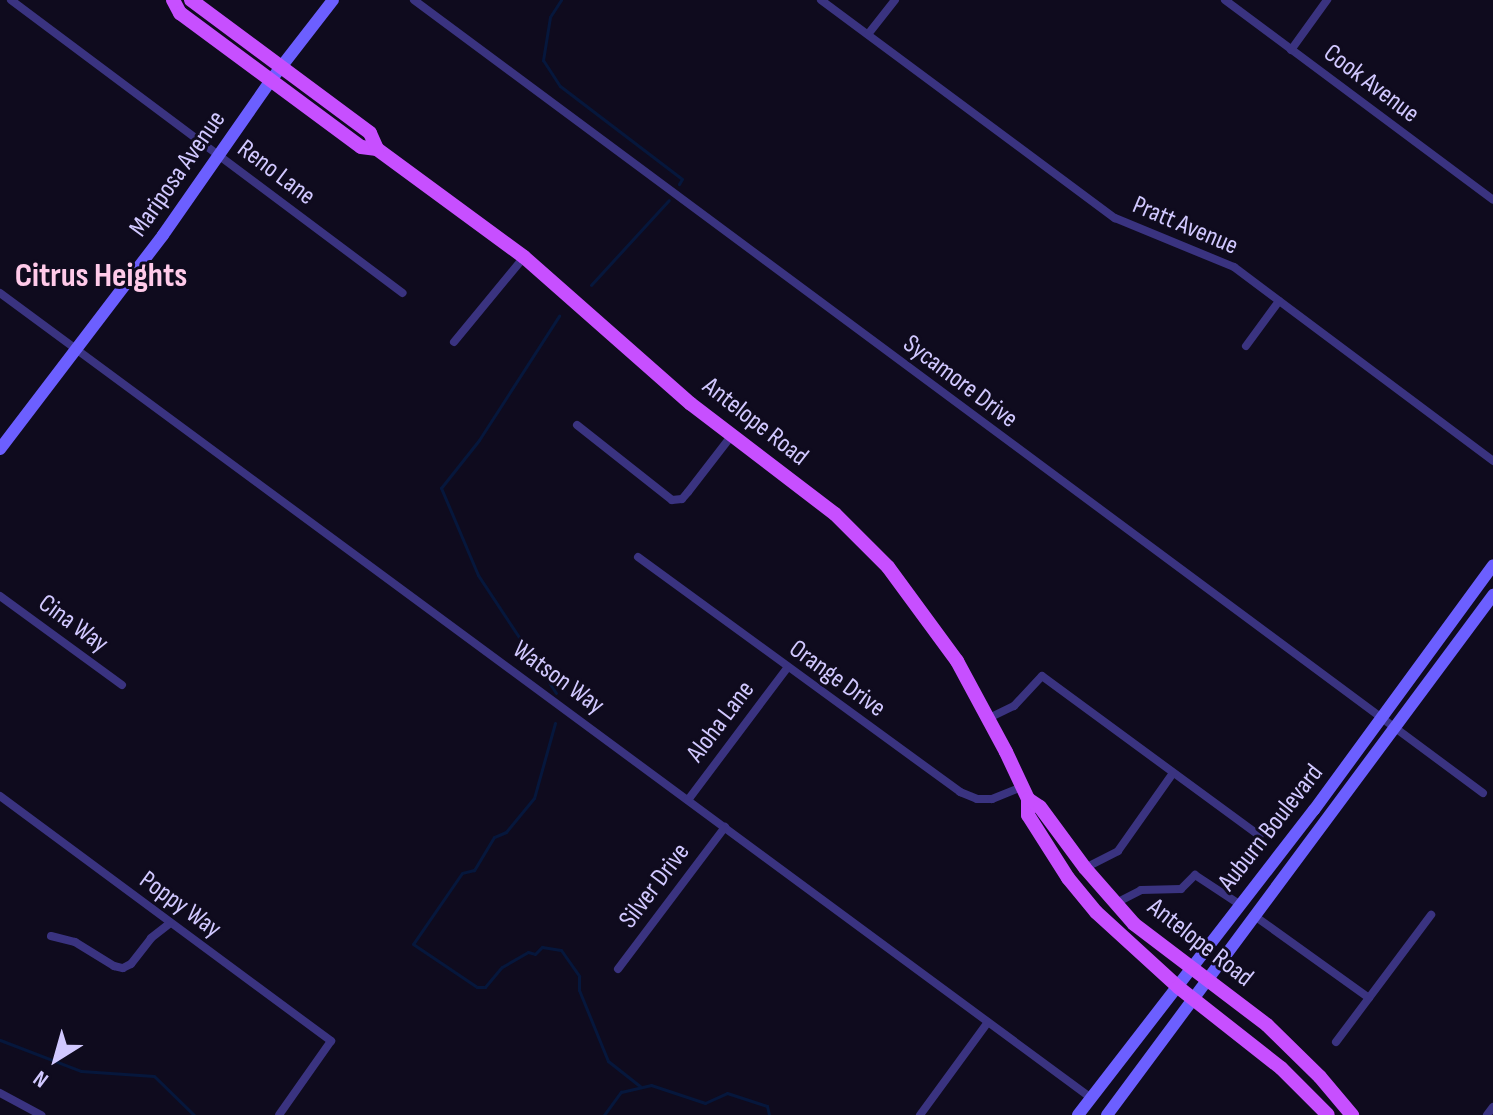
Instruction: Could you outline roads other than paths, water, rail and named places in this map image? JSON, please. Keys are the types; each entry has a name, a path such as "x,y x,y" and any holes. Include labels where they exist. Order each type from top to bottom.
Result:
{"main road":[{"name":"Antelope Road","path":"173,0 180,13 361,147 377,149 524,257 691,404 835,514 888,567 944,641 989,718 1025,793 1028,815 1046,845 1096,912 1178,987 1269,1058 1328,1115"},
{"name":"Antelope Road","path":"191,0 370,133 377,149"},
{"name":"Mariposa Avenue","path":"0,449 333,0"},
{"name":"Auburn Boulevard","path":"1078,1115 1383,718 1493,565"},
{"name":"Auburn Boulevard","path":"1107,1115 1493,595"},
{"name":"Antelope Road","path":"1025,793 1040,807 1115,904 1190,970 1267,1025 1320,1077 1352,1115"}],"street":[{"name":"Reno Lane","path":"11,0 402,293"},
{"name":"Sycamore Drive","path":"414,0 1090,505 1483,793"},
{"name":"Pratt Avenue","path":"821,0 1115,218 1214,256 1493,461"},
{"path":"869,33 895,0"},
{"name":"Cook Avenue","path":"1225,0 1493,200"},
{"path":"1291,50 1327,0"},
{"path":"454,342 524,257"},
{"name":"Watson Way","path":"0,293 1091,1098"},
{"path":"1246,346 1279,301"},
{"path":"577,425 672,500 682,499 732,435"},
{"name":"Orange Drive","path":"638,557 787,668 970,797 992,799 1025,793"},
{"name":"Cina Way","path":"0,596 122,685"},
{"name":"Aloha Lane","path":"688,800 787,668"},
{"path":"989,718 1014,706 1042,676 1260,836"},
{"path":"1085,868 1118,851 1173,773"},
{"name":"Poppy Way","path":"0,796 331,1041 279,1115"},
{"name":"Silver Drive","path":"618,969 725,827"},
{"path":"1115,904 1141,890 1181,889 1195,875 1239,904"},
{"path":"1336,1042 1431,915"},
{"path":"1256,917 1369,998"},
{"path":"51,936 75,942 114,966 123,968 131,964 151,938 170,923"},
{"path":"920,1115 988,1022"},
{"path":"0,1093 41,1115"},
{"path":"1487,1115 1493,1107"}],"waterway":[{"path":"561,0 550,17 543,60 560,86 682,179 679,184"},
{"path":"591,285 669,200"},
{"path":"556,693 478,575 441,488 479,440 559,316"},
{"path":"555,723 534,798 506,832 494,837 474,870 462,873 413,944 477,987 485,987 502,967 528,952 535,954 542,947 561,950 579,976 579,990 608,1061 641,1087"},
{"path":"0,1040 81,1071 154,1076 194,1115"},
{"path":"604,1115 621,1092 651,1085 705,1103 727,1093 767,1106 769,1115"}],"district":[{"name":"Citrus Heights","path":"101,276"}]}
